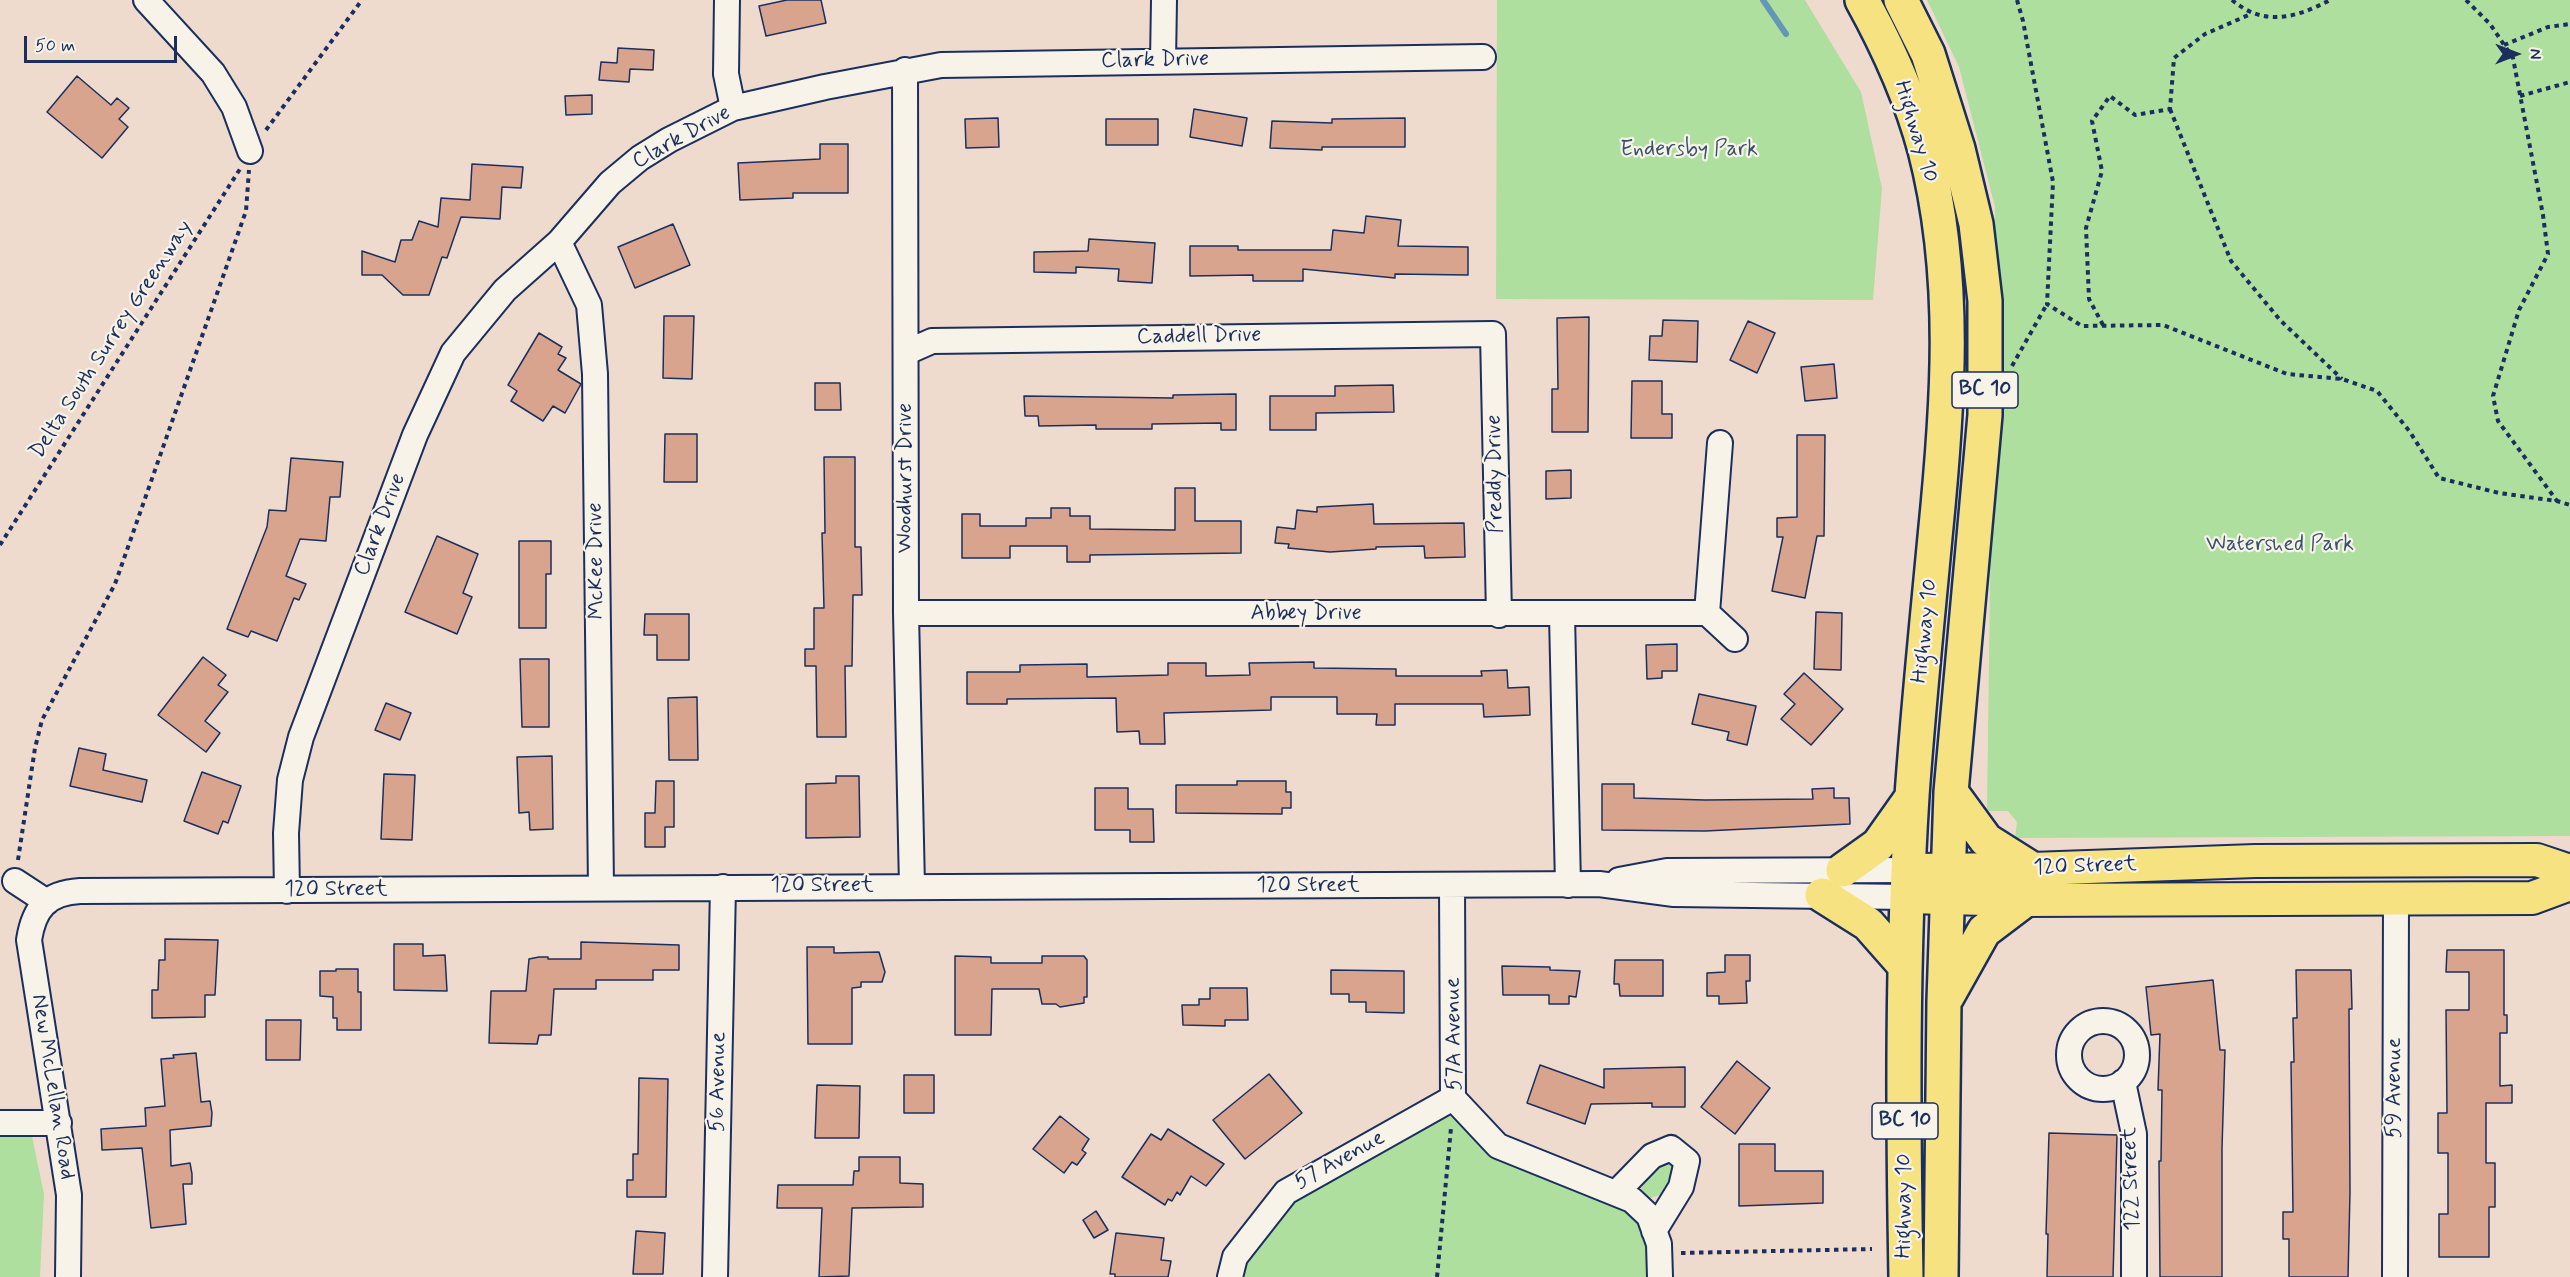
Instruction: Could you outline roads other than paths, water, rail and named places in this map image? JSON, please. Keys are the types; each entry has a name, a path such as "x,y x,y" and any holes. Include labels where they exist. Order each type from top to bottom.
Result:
{"highway":[{"name":"Highway 10","path":"1863,0 1889,49 1925,148 1941,233 1948,315 1946,431 1912,797 1905,966 1906,1277"},
{"name":"Highway 10","path":"1901,0 1928,54 1958,148 1976,224 1985,301 1985,415 1951,792 1944,1001 1941,1277"},
{"path":"1951,792 1986,840 2032,869"},
{"path":"1843,870 1878,845 1912,797"},
{"path":"1822,895 1868,924 1905,966"},
{"path":"1944,1001 1984,931 2025,900"}],"main road":[{"name":"120 Street","path":"1909,884 1948,884 2032,869 2255,861 2537,860 2570,871"},
{"name":"120 Street","path":"1948,884 2025,900 2532,898 2570,884"}],"street":[{"path":"146,0 213,73 234,107 250,151"},
{"path":"727,0 726,74 733,108"},
{"path":"1163,61 1164,0"},
{"name":"Clark Drive","path":"287,891 286,833 290,780 301,738 415,435 453,353 505,290 559,242 610,183 640,158 669,140 733,108 905,70 941,65 1483,57"},
{"name":"Woodhurst Drive","path":"905,70 906,613 912,886"},
{"name":"McKee Drive","path":"559,242 589,305 595,374 601,888"},
{"name":"Caddell Drive","path":"907,352 932,341 1493,334"},
{"name":"Preddy Drive","path":"1493,334 1499,615"},
{"path":"1720,443 1707,613 1735,639"},
{"name":"Abbey Drive","path":"906,613 1499,615 1707,613"},
{"path":"1562,615 1568,885"},
{"name":"120 Street","path":"47,902 61,894 80,891 1568,885 1599,884 1667,871 1843,870 1909,884"},
{"path":"15,881 47,902"},
{"name":"120 Street","path":"1599,884 1674,894 1822,895 1909,884"},
{"name":"57A Avenue","path":"1452,886 1454,1098 1498,1146 1632,1200 1649,1216 1656,1242 1660,1277"},
{"name":"56 Avenue","path":"715,1277 723,887"},
{"name":"59 Avenue","path":"2395,1277 2396,900"},
{"name":"New McLellan Road","path":"47,902 35,916 29,940 69,1194 68,1277"},
{"name":"122 Street","path":"2123,1082 2134,1134 2134,1277"},
{"name":"57 Avenue","path":"1230,1277 1235,1257 1286,1192 1454,1098"},
{"path":"0,1123 59,1123"},
{"path":"1616,1193 1652,1156 1671,1148 1687,1161 1681,1187 1656,1242"}],"waterway":[{"path":"1763,0 1786,34"}],"park label":[{"name":"Endersby Park","path":"1689,150"},
{"name":"Watershed Park","path":"2280,545"}]}
